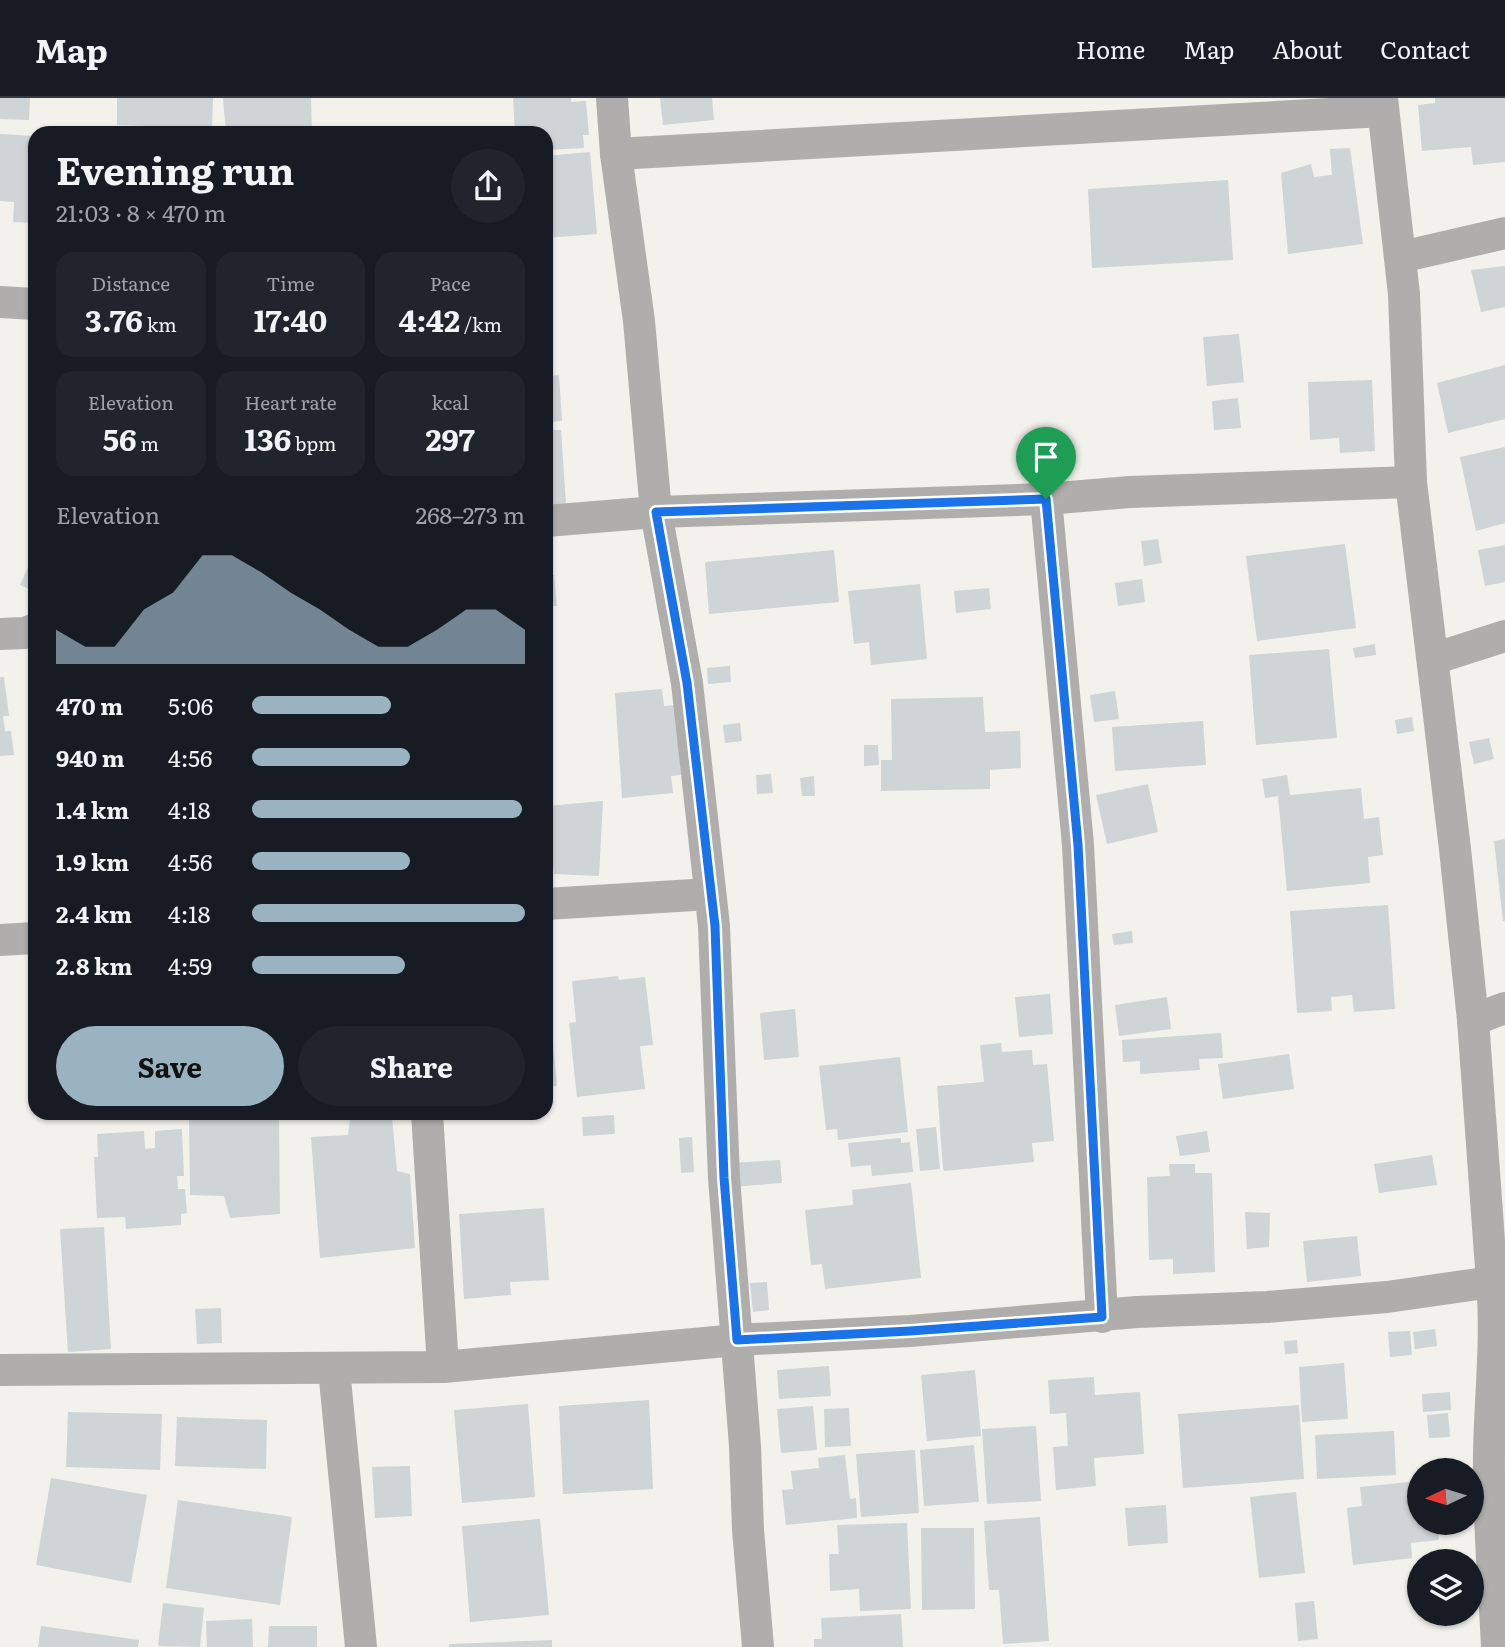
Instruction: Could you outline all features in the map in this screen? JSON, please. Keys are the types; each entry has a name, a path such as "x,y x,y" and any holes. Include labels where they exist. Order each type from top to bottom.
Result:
{"street":[{"path":"612,98 616,154 639,321 656,512 687,683 715,926 724,1178 758,1647"},
{"path":"616,154 1382,105 1401,257 1411,482 1473,1020 1500,1360 1489,1455 1497,1647 1482,1647"},
{"path":"1401,257 1505,233"},
{"path":"0,302 28,304"},
{"path":"553,520 656,512 1046,499 1130,492 1411,482"},
{"path":"1046,499 1078,845 1102,1317"},
{"path":"0,634 28,632"},
{"path":"1433,659 1505,636"},
{"path":"553,904 710,894"},
{"path":"0,940 28,938"},
{"path":"1473,1020 1505,1008"},
{"path":"427,1120 443,1367"},
{"path":"0,1370 443,1367 737,1340 910,1331 1137,1312 1267,1307 1387,1297 1492,1282"},
{"path":"334,1369 361,1647"}],"building":[{"path":"0,98 30,98 29,120 0,119"},
{"path":"117,98 213,98 212,126 117,125"},
{"path":"223,98 311,98 312,126 225,126"},
{"path":"513,98 571,98 571,102 586,101 589,135 583,135 584,148 553,150 553,126 515,126"},
{"path":"660,98 712,98 714,120 663,125"},
{"path":"1435,98 1505,98 1505,162 1473,165 1471,147 1422,151 1418,105 1435,103"},
{"path":"0,134 28,136 28,223 13,222 14,202 0,201"},
{"path":"1350,148 1363,244 1288,254 1281,173 1311,164 1314,177 1332,175 1330,149"},
{"path":"590,152 597,234 553,237 553,155"},
{"path":"1228,180 1233,260 1092,268 1088,189"},
{"path":"1505,266 1505,307 1481,312 1471,270"},
{"path":"1239,334 1244,382 1207,386 1203,337"},
{"path":"1505,365 1505,419 1448,433 1437,383"},
{"path":"553,375 559,375 562,421 553,422"},
{"path":"1372,380 1375,451 1340,453 1339,438 1310,440 1308,382"},
{"path":"1238,398 1241,428 1214,430 1212,401"},
{"path":"553,430 561,430 566,504 553,505"},
{"path":"1505,447 1505,523 1476,531 1460,457"},
{"path":"1158,539 1162,563 1144,566 1141,541"},
{"path":"1345,544 1356,628 1257,641 1246,556"},
{"path":"1505,545 1505,582 1485,586 1478,550"},
{"path":"834,550 839,602 709,614 705,562"},
{"path":"28,567 28,589 20,585"},
{"path":"553,575 554,575 557,606 553,606"},
{"path":"1142,579 1145,602 1118,606 1115,583"},
{"path":"920,584 927,659 871,665 869,642 854,644 848,591"},
{"path":"989,588 991,609 956,613 954,591"},
{"path":"1375,644 1376,655 1355,658 1353,648"},
{"path":"1329,649 1337,738 1256,745 1249,655"},
{"path":"730,666 731,682 708,684 707,668"},
{"path":"0,677 4,677 9,716 3,716 5,731 11,731 14,755 0,756"},
{"path":"662,689 664,706 676,705 681,775 671,776 673,793 622,798 615,693"},
{"path":"1115,691 1119,719 1094,722 1090,695"},
{"path":"983,697 985,732 1020,731 1021,768 990,770 990,789 881,791 881,760 892,760 891,699"},
{"path":"1412,717 1414,731 1397,734 1395,720"},
{"path":"1203,721 1206,765 1115,771 1112,727"},
{"path":"740,723 742,741 725,743 723,725"},
{"path":"1489,738 1494,759 1474,764 1469,742"},
{"path":"864,745 878,745 879,765 864,766"},
{"path":"771,774 773,793 757,794 756,775"},
{"path":"1287,775 1290,795 1361,788 1364,819 1379,817 1383,855 1368,857 1370,883 1287,891 1278,796 1265,798 1262,779"},
{"path":"814,776 815,796 802,796 800,778"},
{"path":"1148,784 1158,832 1107,844 1096,795"},
{"path":"603,801 599,876 554,874 553,805"},
{"path":"1505,839 1505,921 1503,921 1494,841"},
{"path":"1388,905 1395,1009 1354,1012 1352,995 1331,997 1332,1011 1297,1013 1290,911"},
{"path":"1132,931 1133,943 1114,945 1112,934"},
{"path":"618,976 619,980 645,977 653,1045 640,1046 645,1089 577,1097 569,1023 576,1022 572,981"},
{"path":"1050,994 1053,1034 1019,1037 1015,997"},
{"path":"1167,997 1171,1029 1119,1036 1115,1005"},
{"path":"795,1009 799,1057 764,1060 760,1013"},
{"path":"1221,1033 1223,1058 1199,1059 1200,1070 1140,1074 1140,1061 1123,1062 1122,1040"},
{"path":"553,1043 557,1086 553,1086"},
{"path":"1001,1043 1002,1052 1032,1050 1033,1065 1047,1064 1054,1141 1032,1143 1034,1162 945,1171 937,1086 984,1082 980,1045"},
{"path":"1289,1054 1294,1089 1223,1099 1218,1064"},
{"path":"900,1057 908,1132 838,1140 837,1129 826,1130 819,1066"},
{"path":"614,1115 615,1134 583,1136 582,1117"},
{"path":"189,1120 279,1120 280,1214 230,1218 224,1196 190,1195"},
{"path":"350,1120 392,1120 397,1171 410,1174 415,1248 320,1258 311,1137 348,1135"},
{"path":"936,1127 940,1169 920,1171 916,1129"},
{"path":"182,1129 184,1176 177,1176 178,1189 185,1189 187,1213 181,1214 181,1225 126,1229 125,1217 97,1218 94,1157 98,1157 97,1134 144,1131 145,1149 155,1148 155,1131"},
{"path":"1207,1131 1210,1152 1180,1156 1176,1136"},
{"path":"692,1137 694,1172 681,1173 679,1138"},
{"path":"901,1138 901,1143 910,1142 913,1172 872,1176 871,1165 851,1167 848,1143"},
{"path":"1432,1155 1437,1185 1379,1193 1374,1164"},
{"path":"780,1160 782,1183 730,1187 729,1163"},
{"path":"1169,1164 1195,1164 1195,1173 1212,1173 1215,1272 1173,1274 1173,1259 1149,1260 1147,1177 1170,1176"},
{"path":"911,1183 921,1278 825,1289 822,1264 811,1265 805,1210 853,1205 852,1190"},
{"path":"544,1208 549,1280 510,1282 511,1295 464,1299 459,1214"},
{"path":"1245,1212 1270,1213 1269,1247 1247,1249"},
{"path":"104,1227 111,1349 68,1352 60,1229"},
{"path":"1357,1236 1361,1276 1307,1282 1303,1241"},
{"path":"767,1282 769,1310 753,1312 750,1283"},
{"path":"221,1308 222,1343 197,1344 195,1309"},
{"path":"1435,1329 1437,1346 1415,1349 1413,1332"},
{"path":"1410,1331 1412,1355 1390,1357 1388,1332"},
{"path":"1297,1340 1298,1353 1285,1354 1284,1341"},
{"path":"1344,1363 1348,1419 1302,1422 1299,1367"},
{"path":"829,1366 831,1396 779,1399 777,1370"},
{"path":"975,1370 981,1436 927,1441 921,1375"},
{"path":"1094,1377 1095,1395 1140,1392 1144,1454 1094,1458 1096,1486 1056,1490 1053,1447 1068,1446 1066,1413 1050,1414 1048,1380"},
{"path":"1450,1392 1451,1410 1423,1412 1422,1394"},
{"path":"649,1400 653,1489 563,1494 559,1406"},
{"path":"528,1404 535,1497 462,1503 454,1410"},
{"path":"1299,1405 1304,1479 1183,1488 1178,1414"},
{"path":"813,1406 817,1450 781,1453 777,1409"},
{"path":"849,1408 851,1446 825,1447 824,1409"},
{"path":"68,1412 162,1414 160,1470 66,1467"},
{"path":"1448,1413 1450,1437 1429,1438 1427,1415"},
{"path":"177,1417 267,1420 266,1469 175,1466"},
{"path":"1036,1426 1041,1501 987,1504 982,1429"},
{"path":"1394,1431 1396,1475 1317,1479 1315,1435"},
{"path":"974,1445 979,1502 924,1506 920,1450"},
{"path":"915,1450 919,1513 861,1517 856,1454"},
{"path":"845,1455 850,1499 856,1498 857,1518 786,1525 782,1490 793,1489 791,1471 819,1468 818,1458"},
{"path":"410,1466 412,1516 375,1518 372,1467"},
{"path":"51,1478 147,1495 131,1583 36,1565"},
{"path":"1407,1482 1407,1535 1438,1535 1439,1540 1411,1543 1411,1549 1407,1549 1407,1559 1353,1565 1347,1508 1362,1506 1360,1487"},
{"path":"1296,1492 1305,1573 1259,1578 1250,1497"},
{"path":"178,1500 292,1517 280,1605 166,1588"},
{"path":"1166,1505 1168,1543 1128,1546 1125,1508"},
{"path":"1040,1517 1049,1641 1003,1644 999,1590 989,1590 984,1521"},
{"path":"540,1519 549,1615 470,1622 462,1526"},
{"path":"907,1523 911,1609 860,1611 859,1589 830,1591 829,1554 839,1554 837,1525"},
{"path":"921,1528 974,1528 975,1609 922,1610"},
{"path":"1314,1601 1318,1639 1298,1641 1295,1603"},
{"path":"163,1603 204,1608 200,1647 158,1646"},
{"path":"901,1614 903,1647 814,1647 814,1639 822,1639 821,1618"},
{"path":"252,1619 253,1647 207,1647 206,1621"},
{"path":"41,1626 139,1640 138,1647 38,1647"},
{"path":"269,1626 317,1626 317,1647 268,1647"},
{"path":"552,1640 552,1647 449,1647 449,1644"}],"route":[{"path":"1046,499 1078,845 1102,1317 737,1340 724,1178 715,926 687,683 656,512 1046,499"}]}
